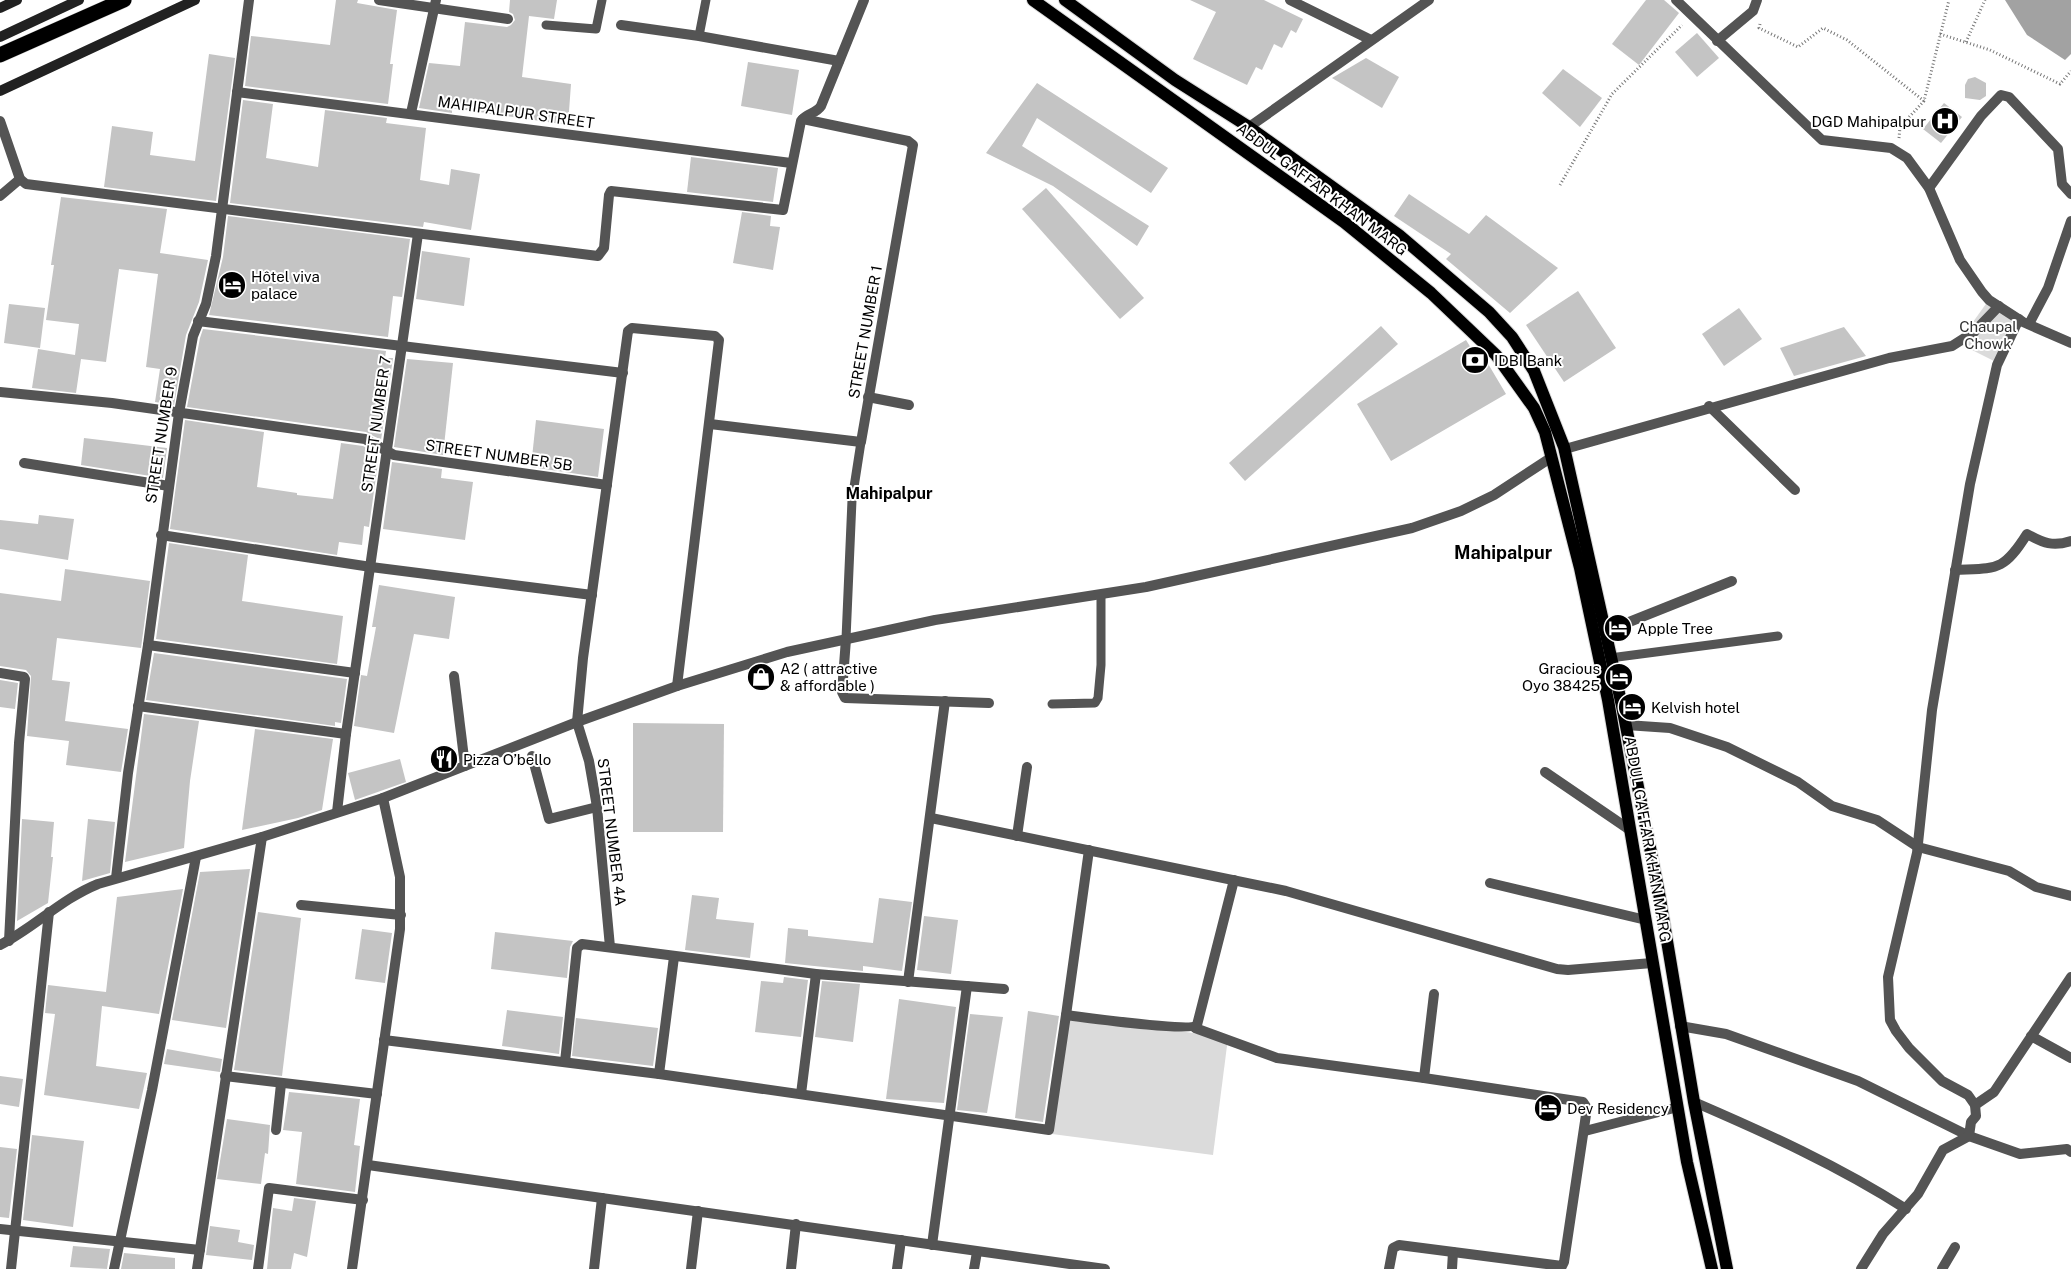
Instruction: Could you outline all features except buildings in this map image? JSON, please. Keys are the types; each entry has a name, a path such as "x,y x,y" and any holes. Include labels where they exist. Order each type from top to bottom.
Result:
{"highway":[{"path":"0,55 124,0"}],"main road":[{"path":"0,8 18,0"},
{"path":"0,37 79,0"},
{"path":"0,90 195,0"},
{"name":"ABDUL GAFFAR KHAN MARG","path":"1033,0 1344,222 1431,293 1496,355 1524,391 1545,432 1582,578 1608,700 1687,1162 1712,1269"},
{"name":"ABDUL GAFFAR KHAN MARG","path":"1066,0 1175,80 1249,127 1399,235 1489,312 1512,338 1534,371 1565,449 1626,725 1659,893 1694,1102 1728,1269"}],"street":[{"name":"STREET NUMBER 9","path":"116,878 128,773 148,645 161,535 179,413 190,351 211,283 223,209 249,0"},
{"path":"379,0 436,4 508,19"},
{"path":"0,121 20,179 26,184 598,256 604,248 611,191 781,211 785,205 791,163 803,119 818,111 864,0"},
{"path":"1290,0 1372,40"},
{"path":"1249,127 1429,0"},
{"path":"1676,0 1822,140 1891,148 1908,158 1929,188 1965,270 1986,296 2019,319 2071,343"},
{"path":"1717,41 1753,11 1757,0"},
{"path":"411,113 436,4"},
{"path":"621,24 839,61"},
{"name":"MAHIPALPUR STREET","path":"237,92 791,163"},
{"path":"1929,188 1981,116 2001,95 2009,97 2058,149 2062,184 2071,194"},
{"name":"STREET NUMBER 1","path":"803,119 908,141 913,144 861,442"},
{"path":"0,196 20,179"},
{"path":"2029,324 2051,280 2071,221"},
{"name":"STREET NUMBER 7","path":"338,812 346,734 388,453 418,234"},
{"path":"1565,449 1709,406 1889,358 1952,346 1974,332 1999,306"},
{"path":"1969,1136 1971,1122 1976,1116 1975,1105 1968,1095 1942,1082 1909,1048 1890,1020 1889,970 1918,848 1932,710 1970,484 1997,365 2019,319"},
{"path":"198,321 622,373"},
{"path":"577,722 592,595 629,329 717,337 720,343 677,686"},
{"path":"0,392 112,403 369,440 388,453"},
{"path":"868,396 909,405"},
{"path":"1709,406 1795,490"},
{"path":"710,424 861,442"},
{"name":"STREET NUMBER 5B","path":"388,453 607,485"},
{"path":"5,943 80,891 116,878 196,857 383,798 577,722 677,686 787,652 846,639 953,617 1101,595 1231,570 1437,520 1494,494 1552,457"},
{"path":"24,463 169,486"},
{"path":"1955,570 1996,568 2016,550 2027,534 2040,541 2058,546 2071,541"},
{"path":"161,535 371,568 592,595"},
{"path":"1604,632 1732,581"},
{"path":"846,639 843,696 989,703"},
{"path":"148,645 355,673"},
{"path":"0,674 24,677 25,679 5,943"},
{"path":"454,676 465,766"},
{"path":"908,982 945,701"},
{"path":"138,706 346,734"},
{"name":"STREET NUMBER 4A","path":"577,722 589,761 597,807 610,947"},
{"path":"1626,725 1670,728 1727,747 1798,782 1832,806 1877,820 1918,848 2009,871 2036,887 2071,896"},
{"path":"532,756 549,819 597,807"},
{"path":"1017,836 1027,767"},
{"path":"1545,772 1630,830"},
{"path":"352,1269 368,1165 400,915 400,877 383,798"},
{"path":"931,818 1286,891 1557,969 1579,970 1652,963"},
{"path":"197,1269 262,837"},
{"path":"384,1040 660,1074 1050,1130 1089,850"},
{"path":"114,1269 196,857"},
{"path":"1195,1028 1234,880"},
{"path":"1490,883 1646,920"},
{"path":"301,905 400,915"},
{"path":"11,1269 48,912"},
{"path":"565,1062 577,948 582,944 816,974 1004,989"},
{"path":"660,1074 674,957"},
{"path":"801,1094 816,974"},
{"path":"1975,1105 1994,1092 2071,977"},
{"path":"932,1245 968,986"},
{"path":"1424,1078 1434,994"},
{"path":"1066,1015 1195,1028 1276,1058 1582,1102 1587,1108 1585,1131 1562,1266 1510,1264 1453,1252 1396,1246 1392,1252 1389,1269"},
{"path":"1680,1026 1726,1034 1858,1081 1969,1136 2020,1154 2067,1149 2071,1152"},
{"path":"2031,1036 2071,1058"},
{"path":"225,1076 377,1094"},
{"path":"276,1130 281,1084"},
{"path":"1694,1102 1791,1146 1880,1192 1906,1209"},
{"path":"1585,1131 1678,1107"},
{"path":"1861,1269 1883,1234 1918,1194 1943,1150 1969,1136"},
{"path":"368,1165 1105,1269"},
{"path":"258,1269 269,1188 363,1200"},
{"path":"594,1269 602,1198"},
{"path":"691,1269 698,1211"},
{"path":"791,1269 796,1224"},
{"path":"0,1229 200,1250"},
{"path":"897,1269 901,1240"},
{"path":"1942,1269 1955,1247"},
{"path":"974,1269 977,1252"},
{"path":"1452,1269 1453,1252"}],"lane":[{"path":"546,25 596,29 602,0"},
{"path":"699,36 705,0"},
{"name":"STREET NUMBER 1","path":"846,639 852,500 861,442"},
{"path":"1052,704 1088,704 1095,703 1098,698 1101,665 1101,595"},
{"path":"1610,658 1778,636"}],"path":[{"path":"1899,152 1900,127 1924,101 1949,0"},
{"path":"1966,42 1985,0"},
{"path":"1560,185 1612,94 1691,15"},
{"path":"1762,18 1759,28 1798,47 1823,28 1847,40 1924,101"},
{"path":"1940,34 1990,50 2060,84 2071,71"}],"green space":[{"name":"Chaupal Chowk","path":"1988,301 2017,321 1996,362 1958,343"},
{"path":"1066,1015 1228,1038 1213,1155 1052,1134"}],"shaded area":[{"path":"2005,0 2071,0 2071,54 2065,60 2027,35"}],"place":[{"name":"DGD Mahipalpur","path":"1945,121"},
{"name":"Hôtel viva palace","path":"232,285"},
{"name":"IDBI Bank","path":"1475,360"},
{"name":"Apple Tree","path":"1618,628"},
{"name":"A2 ( attractive & affordable )","path":"761,677"},
{"name":"Gracious Oyo 38425","path":"1619,677"},
{"name":"Kelvish hotel","path":"1632,707"},
{"name":"Pizza O’bello","path":"444,759"},
{"name":"Dev Residency","path":"1548,1108"}],"district":[{"name":"Mahipalpur","path":"889,493"},
{"name":"Mahipalpur","path":"1503,552"}]}
